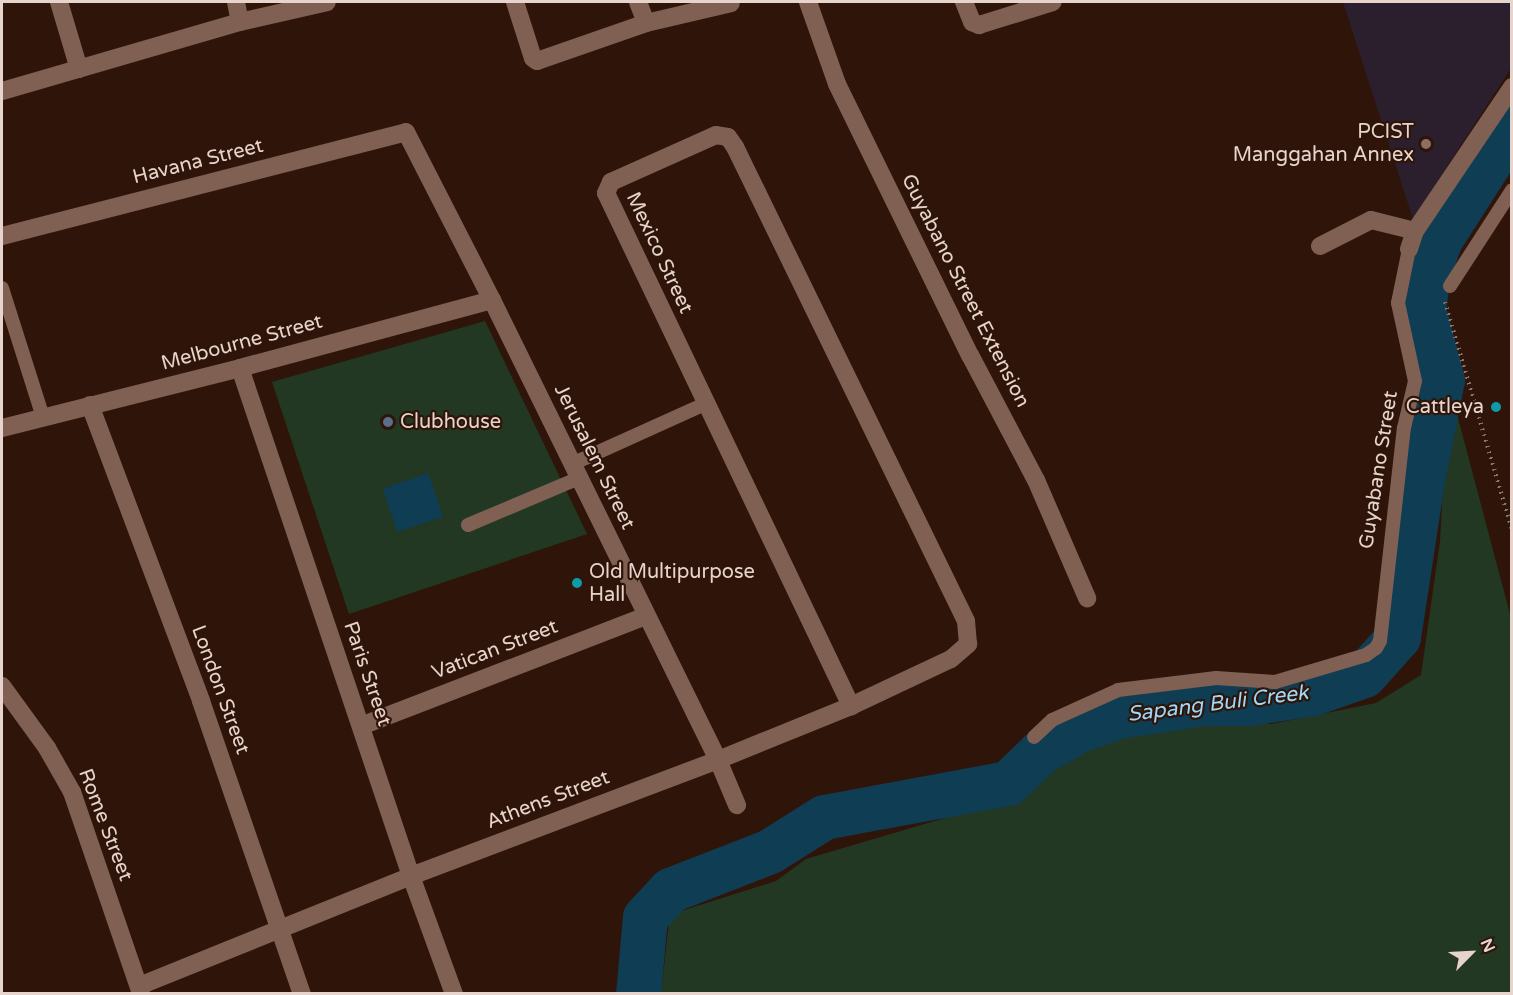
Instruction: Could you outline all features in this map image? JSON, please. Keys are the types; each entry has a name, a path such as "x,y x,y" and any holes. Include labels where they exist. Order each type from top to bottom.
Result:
{"street":[{"path":"59,2 79,69"},
{"path":"236,2 240,22"},
{"path":"2,91 240,22 327,2"},
{"path":"515,2 533,58 537,61 646,23 731,3"},
{"path":"638,2 646,23"},
{"name":"Guyabano Street Extension","path":"808,2 837,84 970,355 1036,480 1088,598"},
{"path":"964,2 972,22 979,26 1053,2"},
{"name":"Guyabano Street","path":"1408,249 1414,231 1512,87"},
{"name":"Havana Street","path":"2,236 406,132"},
{"name":"Jerusalem Street","path":"406,132 492,300 718,760 737,805"},
{"name":"Mexico Street","path":"851,706 606,193 611,182 716,135 728,137 735,147 966,621 968,644"},
{"path":"1320,246 1371,220 1414,231"},
{"name":"Melbourne Street","path":"2,428 240,368 492,300"},
{"name":"Paris Street","path":"240,368 411,876 454,993"},
{"name":"London Street","path":"90,405 201,700 302,993"},
{"name":"Vatican Street","path":"361,726 646,616"},
{"name":"Athens Street","path":"140,990 411,876 718,760 851,706 951,659 968,644"},
{"name":"Rome Street","path":"2,686 47,748 72,792 140,990"}],"lane":[{"path":"1450,286 1512,190"},
{"name":"Guyabano Street","path":"1034,737 1052,720 1118,690 1216,678 1275,682 1366,655 1376,648 1380,640 1402,439 1415,381 1398,303 1408,249"},
{"path":"2,288 43,417"},
{"path":"468,525 705,404"}],"path":[{"path":"1450,286 1444,300 1512,529"}],"shaded area":[{"name":"PCIST Manggahan Annex","path":"1343,2 1511,2 1511,68 1413,219"}],"green space":[{"path":"485,321 587,534 349,614 272,382"},
{"path":"1449,384 1511,618 1511,993 661,993 669,922 681,911 776,881 806,859 1016,797 1112,729 1231,715 1271,724 1376,703 1421,675 1440,541"}],"water":[{"path":"428,473 443,516 398,532 383,489"}],"waterway":[{"name":"Sapang Buli Creek","path":"638,994 645,917 670,890 770,851 824,817 1008,783 1040,752 1079,730 1118,716 1205,703 1249,703 1313,693 1364,675 1398,637 1423,474 1442,380 1423,309 1428,272 1439,241 1512,127"}],"place":[{"name":"PCIST Manggahan Annex","path":"1426,144"},
{"name":"Cattleya","path":"1496,407"},
{"name":"Clubhouse","path":"388,422"},
{"name":"Old Multipurpose Hall","path":"577,583"}]}
